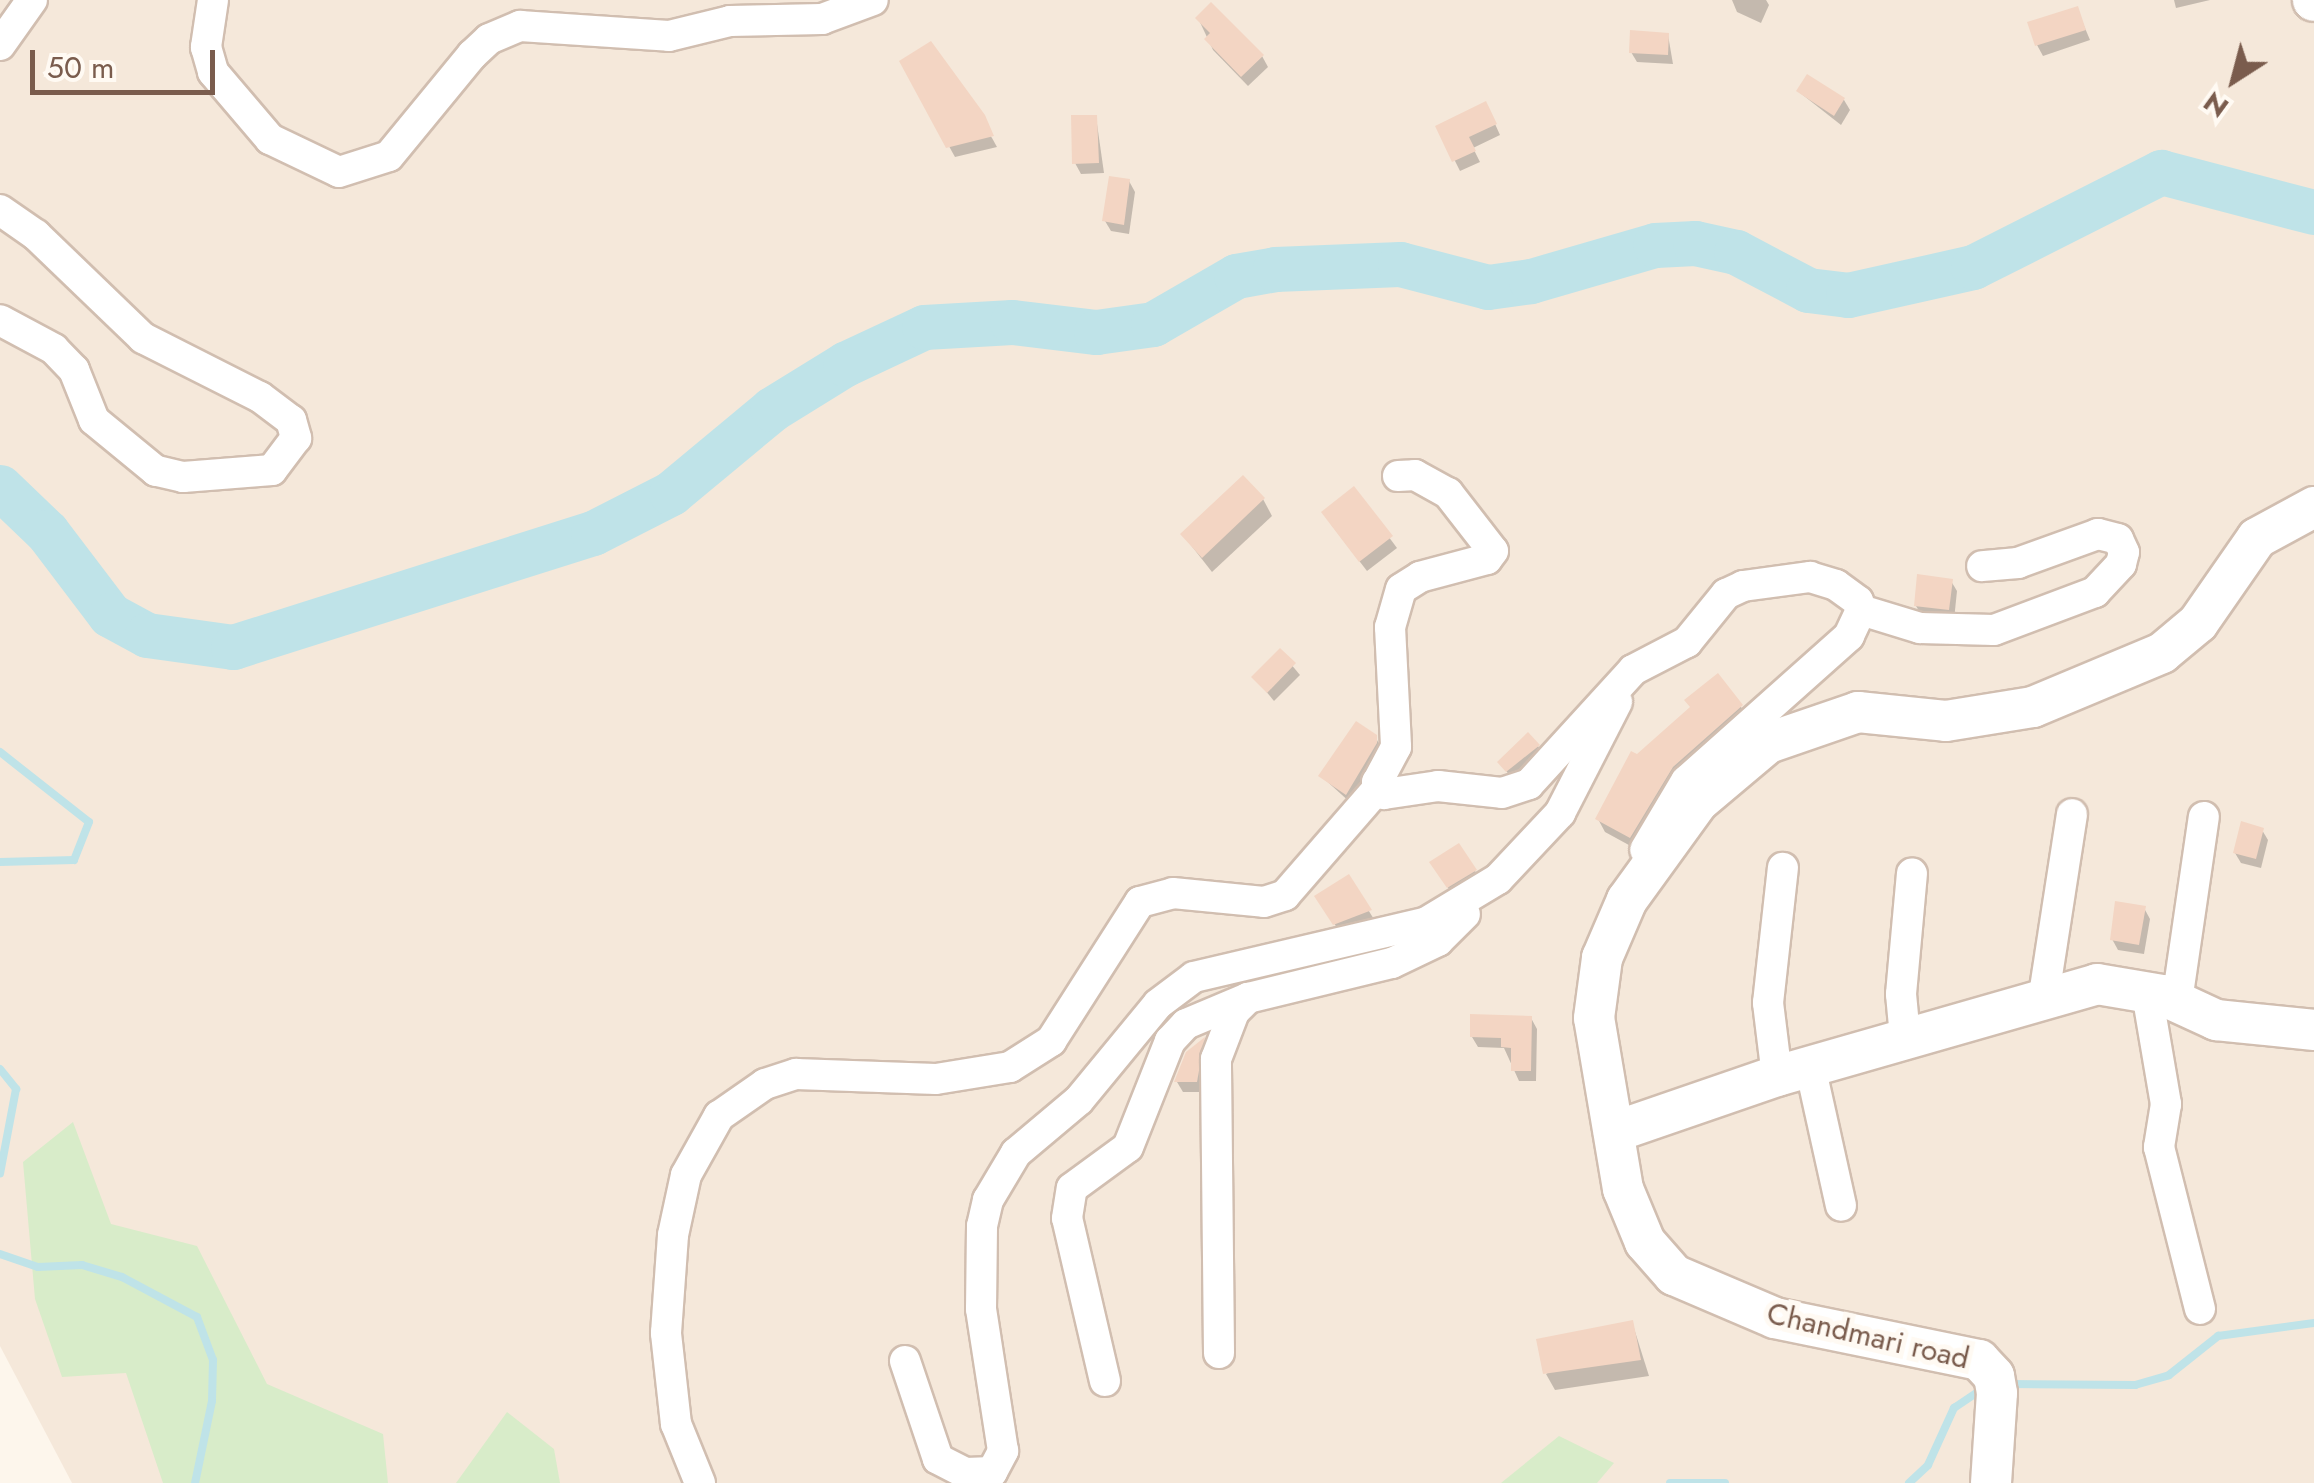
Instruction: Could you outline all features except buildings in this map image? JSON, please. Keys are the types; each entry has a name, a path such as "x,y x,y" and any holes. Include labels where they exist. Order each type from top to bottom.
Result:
{"main road":[{"name":"Chandmari road","path":"1991,1483 1996,1393 1994,1376 1979,1360 1775,1318 1674,1275 1645,1242 1630,1207 1594,1018 1602,958 1627,900 1698,802 1768,743 1858,712 1946,720 2033,707 2162,653 2198,623 2257,538 2314,507"},
{"path":"1614,1132 1793,1071 2044,995 2096,984 2162,997 2216,1020 2314,1030"}],"street":[{"path":"0,45 32,0"},
{"path":"213,0 206,46 214,72 270,139 339,172 389,156 472,55 489,39 520,26 669,36 730,21 822,19 873,0"},
{"path":"0,210 36,234 143,338 260,397 290,420 296,438 272,470 183,477 156,470 94,420 74,370 54,349 0,320"},
{"path":"700,1483 676,1424 666,1333 673,1235 686,1175 719,1116 764,1084 796,1074 936,1079 1010,1068 1051,1041 1140,902 1173,893 1264,902 1285,896 1377,788 1396,747 1390,627 1401,590 1420,577 1487,558 1492,551 1448,493 1415,475 1398,476"},
{"path":"1377,788 1396,795 1438,786 1516,791 1546,770 1626,681 1687,642 1726,594 1766,578 1810,577 1836,584 1861,610 1920,628 1994,630 2095,592 2122,564 2124,552 2108,533 2018,563 1982,566"},
{"path":"1627,900 1651,837 1686,781 1766,705 1824,662 1861,610"},
{"path":"1105,1381 1067,1218 1072,1188 1128,1147 1170,1041 1186,1024 1248,998 1392,963 1438,941 1539,843 1576,790 1626,681"},
{"path":"2044,995 2072,814"},
{"path":"2200,1310 2159,1147 2166,1104 2162,997 2204,817"},
{"path":"1783,868 1768,986 1793,1071 1841,1206"},
{"path":"1905,1037 1901,994 1912,874"},
{"path":"904,1361 938,1459 966,1473 992,1472 1003,1451 981,1309 982,1226 988,1200 1016,1153 1080,1100 1158,1004 1194,977 1425,923 1498,880"},
{"path":"1219,1353 1216,1060 1234,1012 1248,998"}],"shaded area":[{"path":"0,0 2314,0 2314,1483 72,1483 0,1346"}],"green space":[{"path":"73,1122 111,1224 197,1246 267,1384 383,1434 388,1483 163,1483 126,1373 62,1377 35,1299 23,1162"},
{"path":"507,1412 554,1449 560,1483 456,1483"},
{"path":"1559,1436 1614,1463 1597,1483 1501,1483"}],"waterway":[{"path":"0,487 47,532 110,615 147,635 233,647 593,533 671,493 772,409 845,364 924,327 1012,322 1096,332 1153,324 1236,276 1275,269 1400,264 1488,287 1531,281 1655,245 1695,243 1736,252 1808,290 1848,295 1973,267 2161,172 2314,212"},
{"path":"0,752 89,822 74,860 0,862"},
{"path":"0,1069 16,1089 0,1174"},
{"path":"0,1254 38,1267 82,1265 122,1277 197,1317 213,1360 212,1401 195,1483"},
{"path":"2010,1384 2135,1385 2169,1375 2218,1336 2314,1323"},
{"path":"1909,1483 1928,1465 1954,1408 1982,1389"},
{"path":"1670,1483 1725,1483"}]}
